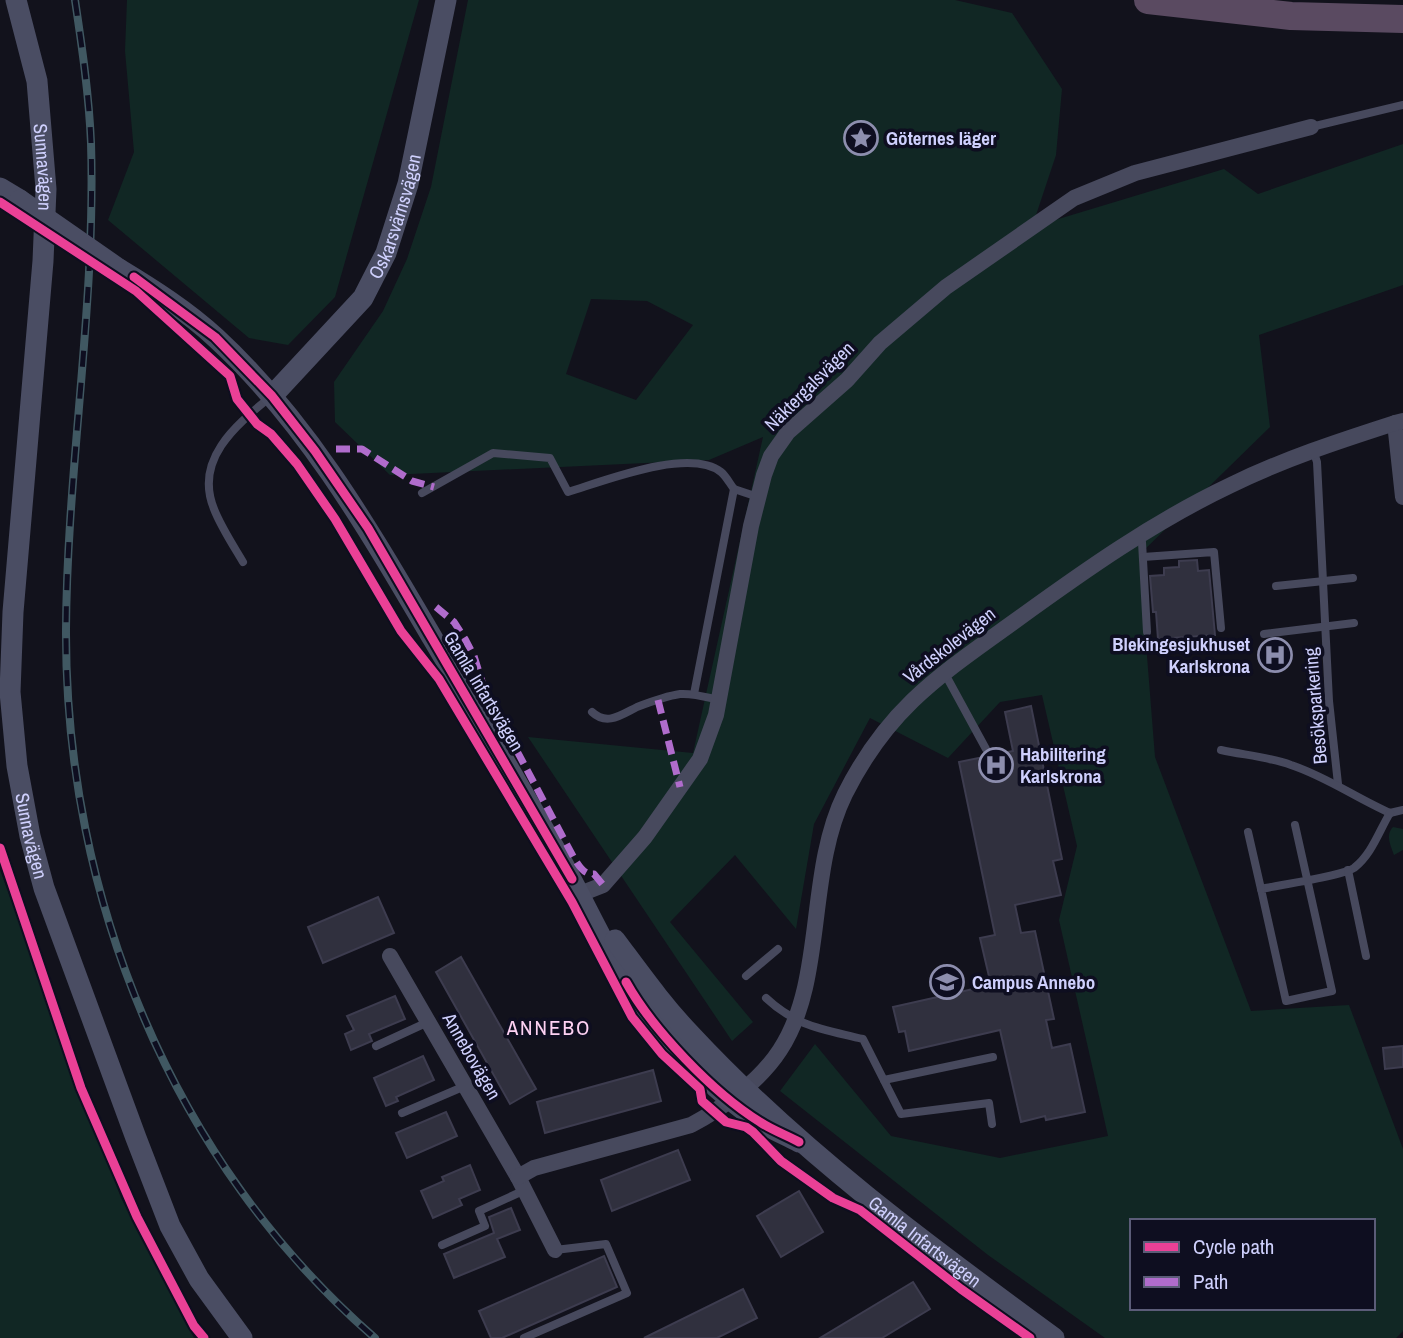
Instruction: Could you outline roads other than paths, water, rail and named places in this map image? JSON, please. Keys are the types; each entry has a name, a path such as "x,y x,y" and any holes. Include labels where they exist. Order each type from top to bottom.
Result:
{"highway":[{"path":"1148,0 1291,16 1403,19"}],"street":[{"name":"Sunnavägen","path":"16,0 37,81 46,189 43,261 13,612 10,692 17,766 30,836 44,888 170,1226 199,1279 242,1338"},
{"name":"Oskarsvärnsvägen","path":"272,396 363,298 386,253 408,184 446,0"},
{"name":"Näktergalsvägen","path":"580,894 603,885 645,837 700,759 716,715 758,497 771,456 788,432 847,380 880,343 946,287 1074,198 1135,173 1311,127"},
{"name":"Gamla Infartsvägen","path":"0,188 151,288 215,337 272,396 315,451 368,528 502,755 634,996 673,1046 737,1093 760,1122 799,1142 1055,1338"},
{"name":"Vårdskolevägen","path":"737,1093 761,1073 779,1051 795,1021 808,964 820,876 844,795 864,759 889,723 919,692 1082,572 1139,535 1230,485 1313,450 1399,422"},
{"path":"1399,422 1403,497"},
{"name":"Annebovägen","path":"390,956 521,1183 555,1250"},
{"path":"521,1183 534,1168 691,1125 714,1113 737,1093"}],"lane":[{"path":"1311,127 1403,106"},
{"path":"243,562 213,508 208,478 217,449 249,415 272,396"},
{"name":"Besöksparkering","path":"1313,450 1317,462 1329,701 1338,784"},
{"path":"422,493 493,453 550,458 568,492 653,466 700,463 721,472 734,489 758,497"},
{"path":"694,694 734,489"},
{"path":"1139,535 1143,557 1147,632"},
{"path":"1143,557 1214,552 1221,628"},
{"path":"1276,586 1353,578"},
{"name":"Besöksparkering","path":"1264,634 1354,623"},
{"path":"944,672 986,748"},
{"path":"592,712 598,718 616,719 638,707 679,694 694,694 719,700"},
{"name":"Besöksparkering","path":"1221,750 1290,764 1338,784 1365,802 1390,813"},
{"path":"1261,889 1353,869 1375,844 1390,813 1403,810"},
{"path":"1248,832 1286,1000 1332,991 1295,825"},
{"path":"1348,870 1366,956"},
{"path":"746,976 778,949"},
{"path":"766,998 795,1021 863,1039 901,1114 989,1103 992,1124"},
{"path":"376,1046 428,1022"},
{"path":"884,1080 993,1057"},
{"path":"402,1113 465,1086"},
{"path":"442,1245 485,1226 479,1210 521,1183"},
{"path":"524,1338 627,1293 606,1244 555,1250"}],"railway":[{"path":"75,0 89,107 91,204 86,326 71,508 66,630 71,730 85,829 110,925 144,1018 188,1107 241,1191 303,1268 375,1338"}],"place":[{"name":"Göternes läger","path":"861,138"},
{"name":"Blekingesjukhuset Karlskrona","path":"1275,655"},
{"name":"Habilitering Karlskrona","path":"996,765"},
{"name":"Campus Annebo","path":"947,982"}],"district":[{"name":"ANNEBO","path":"549,1028"}]}
